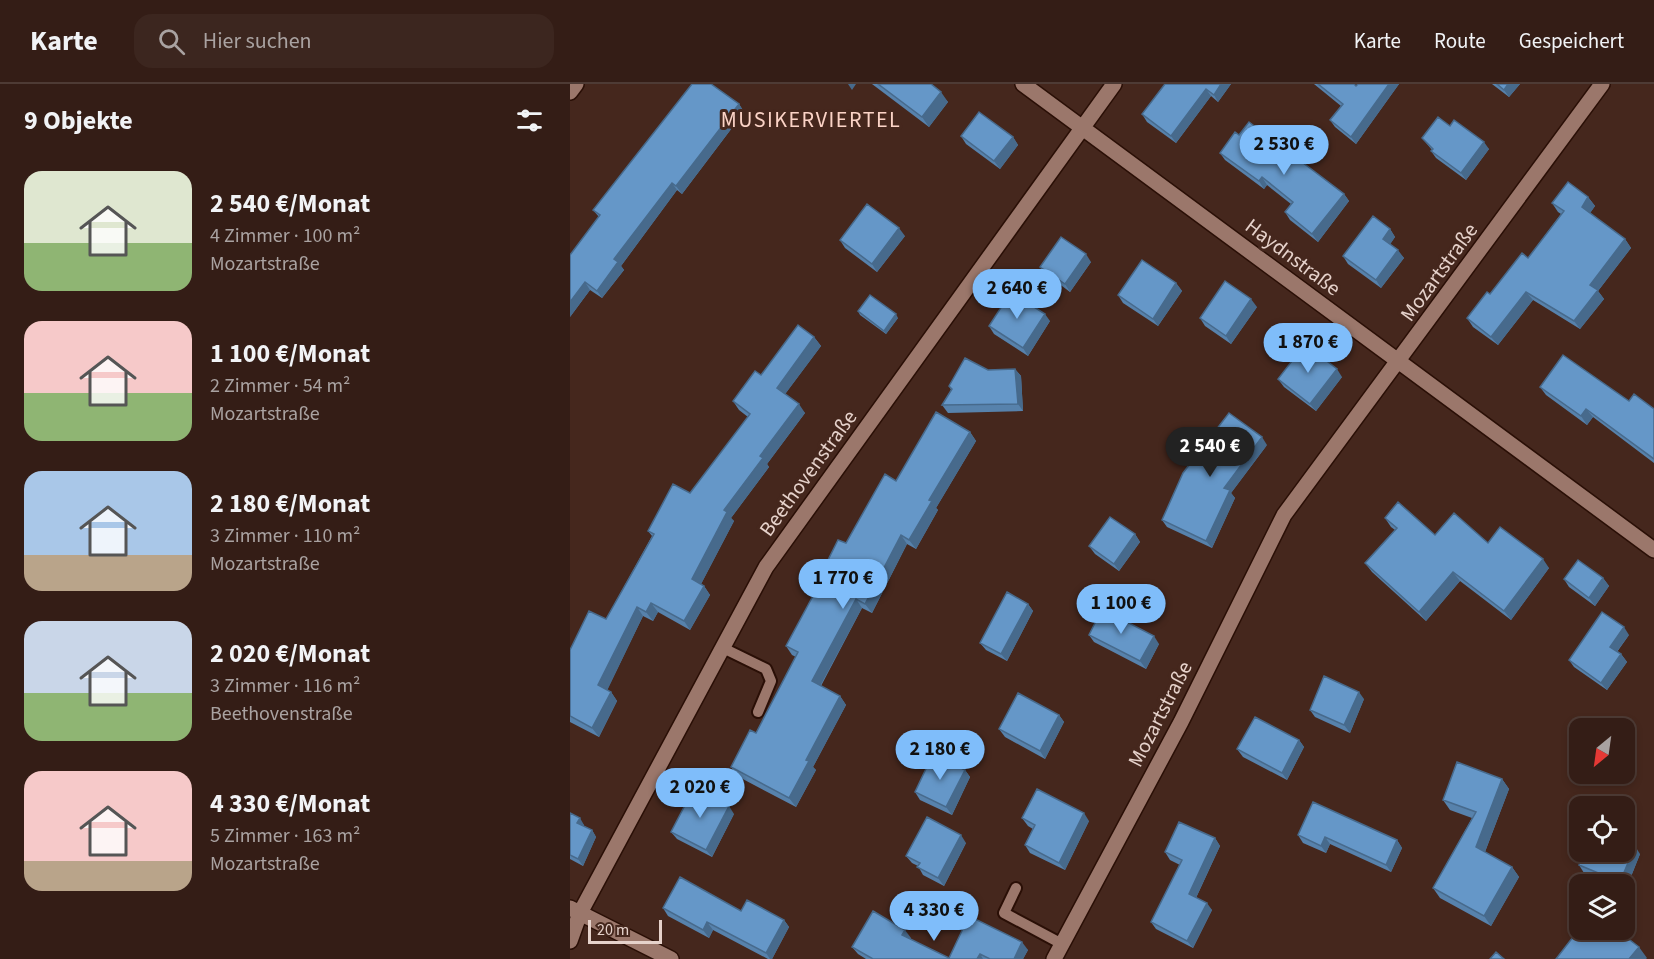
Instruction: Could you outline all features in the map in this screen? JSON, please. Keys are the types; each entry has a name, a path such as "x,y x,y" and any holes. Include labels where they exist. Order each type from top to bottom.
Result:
{"street":[{"path":"570,92 576,84"},
{"name":"Haydnstraße","path":"1023,84 1654,550"},
{"name":"Beethovenstraße","path":"570,941 575,911 766,567 1114,84"},
{"name":"Mozartstraße","path":"1054,959 1180,722 1284,515 1602,84"},
{"path":"575,911 671,959"}],"lane":[{"path":"723,648 766,669 771,681 758,712"},
{"path":"1016,888 1004,913 1062,944"}],"building":[{"path":"692,84 711,84 739,104 676,186 672,183 614,259 618,262 597,291 585,282 570,302 570,255 600,215 593,210"},
{"path":"878,84 931,84 941,92 922,117"},
{"path":"1165,84 1221,84 1214,95 1206,89 1171,136 1142,114"},
{"path":"1318,84 1354,84 1356,86 1358,84 1389,84 1351,137 1330,120 1343,104"},
{"path":"1497,84 1508,84 1504,90"},
{"path":"979,112 1013,137 994,161 961,136"},
{"path":"1438,117 1450,126 1454,120 1484,142 1461,173 1431,151 1433,149 1422,138"},
{"path":"1249,122 1344,194 1312,234 1285,212 1293,202 1262,177 1259,181 1220,153 1235,132 1239,135"},
{"path":"1568,182 1588,197 1582,207 1625,239 1590,285 1598,290 1574,321 1526,292 1491,337 1467,318 1487,292 1490,294 1522,253 1528,258 1564,211 1552,203"},
{"path":"867,204 899,228 872,264 840,240"},
{"path":"1373,216 1390,229 1383,239 1398,250 1376,280 1343,256"},
{"path":"1061,237 1086,254 1065,284 1040,267"},
{"path":"1142,260 1176,283 1153,319 1118,295"},
{"path":"1225,281 1251,299 1226,336 1200,318"},
{"path":"1011,292 1045,314 1023,348 989,326"},
{"path":"870,295 896,314 884,331 858,311"},
{"path":"798,325 814,337 777,388 799,404 760,456 763,458 724,510 727,512 692,579 704,586 684,621 651,603 646,612 637,607 598,685 611,692 592,728 570,716 570,650 589,611 606,619 654,534 648,531 673,484 690,493 750,414 733,401 755,371 761,375"},
{"path":"1305,344 1337,369 1310,404 1278,379"},
{"path":"1563,355 1629,401 1634,394 1654,409 1654,459 1586,409 1581,416 1540,387"},
{"path":"965,358 988,370 1015,369 1018,404 942,405 952,389 949,386"},
{"path":"936,412 970,432 929,500 932,501 909,540 901,535 865,604 856,599 812,681 840,696 789,798 731,767 750,730 756,733 798,652 786,646 821,581 818,580 838,540 846,543 885,474 896,481"},
{"path":"1229,413 1262,437 1224,488 1230,490 1206,541 1162,520 1183,473"},
{"path":"1398,502 1435,535 1454,513 1488,543 1500,527 1543,559 1504,611 1453,572 1419,612 1365,563 1397,528 1385,518"},
{"path":"1110,517 1135,534 1114,564 1089,546"},
{"path":"1578,560 1603,578 1589,598 1564,579"},
{"path":"1007,592 1028,604 1001,654 980,643"},
{"path":"1102,609 1154,636 1140,661 1089,635"},
{"path":"1602,612 1624,627 1610,647 1621,654 1601,683 1569,660"},
{"path":"1324,676 1359,692 1344,725 1310,710"},
{"path":"1018,693 1059,715 1040,751 999,729"},
{"path":"1255,717 1299,740 1282,773 1237,749"},
{"path":"933,754 965,770 946,807 915,792"},
{"path":"1457,762 1502,779 1476,847 1512,867 1484,916 1433,888 1476,812 1443,800"},
{"path":"694,788 729,806 706,850 671,832"},
{"path":"1037,789 1084,813 1059,863 1025,845 1035,825 1022,818"},
{"path":"1313,802 1397,840 1386,865 1325,837 1321,846 1298,835"},
{"path":"570,813 580,818 577,823 592,830 578,859 570,855"},
{"path":"927,817 961,835 938,878 917,867 920,863 906,856"},
{"path":"1179,822 1215,838 1189,894 1207,903 1187,941 1151,922 1182,860 1165,852"},
{"path":"1580,862 1628,862 1623,874 1601,874 1579,865"},
{"path":"680,877 741,911 747,900 784,920 766,953 707,922 703,930 663,908"},
{"path":"873,911 905,930 902,935 949,958 969,916 1022,942 1014,959 990,959 980,954 977,959 873,959 852,947"},
{"path":"1571,940 1630,940 1639,947 1629,959 1556,959"},
{"path":"1496,952 1504,959 1490,959"}],"district":[{"name":"MUSIKERVIERTEL","path":"811,120"}]}
